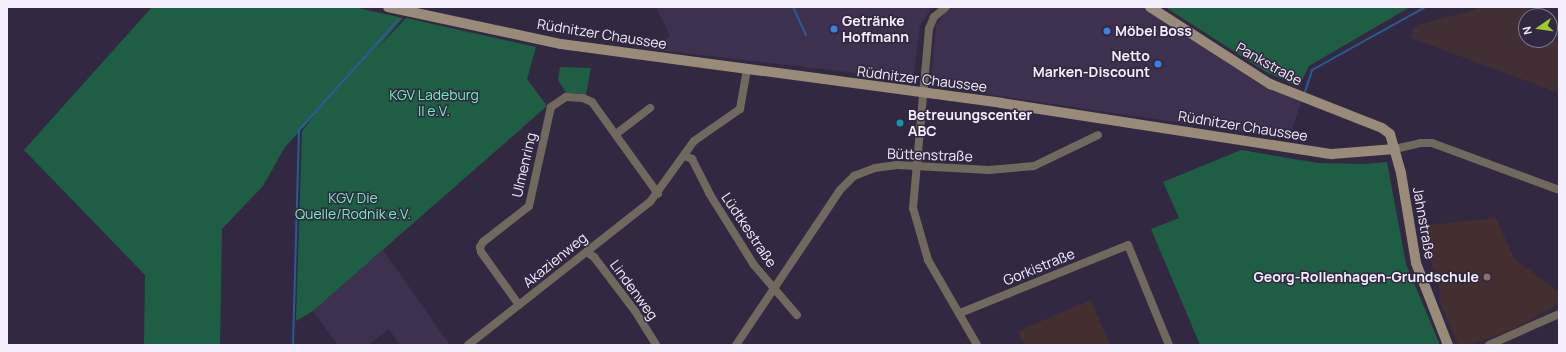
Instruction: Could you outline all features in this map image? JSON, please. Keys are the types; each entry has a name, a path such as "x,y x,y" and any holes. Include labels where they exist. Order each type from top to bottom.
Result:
{"main road":[{"name":"Rüdnitzer Chaussee","path":"388,7 561,44 747,70 923,92 1332,154 1395,149"},
{"name":"Pankstraße","path":"1150,7 1270,84 1382,128 1390,134 1395,149"},
{"name":"Jahnstraße","path":"1395,149 1416,263 1448,345"}],"street":[{"path":"946,7 934,17 929,29 914,208 920,239 936,276 960,313 977,345"},
{"name":"Akazienweg","path":"468,345 588,253 594,245 658,194 694,141 740,109 747,70"},
{"name":"Ulmenring","path":"519,305 485,257 480,247 483,242 529,206 550,107 566,97 583,98 592,102 658,194"},
{"path":"616,134 650,108"},
{"name":"Büttenstraße","path":"736,345 840,190 854,176 875,168 917,166 989,170 1034,166 1098,135"},
{"path":"1395,149 1420,143 1432,143 1559,190"},
{"name":"Lüdtkestraße","path":"685,156 692,159 709,193 737,239 774,288 797,315"},
{"name":"Gorkistraße","path":"960,313 1128,245 1169,345"},
{"name":"Lindenweg","path":"588,253 594,257 635,311 656,345"},
{"path":"1489,345 1559,314"}],"shaded area":[{"path":"656,7 932,7 920,26 914,74 908,79 650,49 670,36"},
{"path":"955,7 1145,7 1259,84 1301,102 1289,139 992,95 939,82 931,77 936,26 944,13"},
{"path":"1484,7 1526,7 1527,8 1518,8 1518,48 1558,48 1558,44 1559,93 1411,38 1414,26"},
{"name":"Georg-Rollenhagen-Grundschule","path":"1496,218 1515,260 1559,292 1559,304 1509,331 1469,345 1458,345 1440,301 1440,290 1420,226"},
{"path":"383,250 450,345 400,345 389,329 368,345 338,345 313,311"},
{"path":"1091,300 1110,345 1024,345 1018,331"}],"green space":[{"path":"152,7 353,7 403,18 374,52 406,18 536,47 527,79 547,106 313,311 296,321 302,131 315,115 285,147 263,186 222,229 220,345 144,345 145,275 24,150"},
{"path":"1165,7 1410,7 1309,66 1299,87 1266,72"},
{"path":"560,67 591,68 586,94 566,93 558,80"},
{"path":"1241,150 1318,163 1364,164 1387,162 1406,264 1440,345 1200,345 1151,229 1179,218 1163,182"}],"waterway":[{"path":"793,7 806,35"},
{"path":"1305,92 1312,70 1425,7"},
{"path":"293,345 299,130 398,20"}],"place":[{"name":"Getränke Hoffmann","path":"834,29"},
{"name":"Möbel Boss","path":"1107,31"},
{"name":"Netto Marken-Discount","path":"1158,64"},
{"name":"Betreuungscenter ABC","path":"900,123"},
{"name":"Georg-Rollenhagen-Grundschule","path":"1487,277"}],"park label":[{"name":"KGV Ladeburg II e.V.","path":"434,104"},
{"name":"KGV Die Quelle/Rodnik e.V.","path":"353,206"}]}
